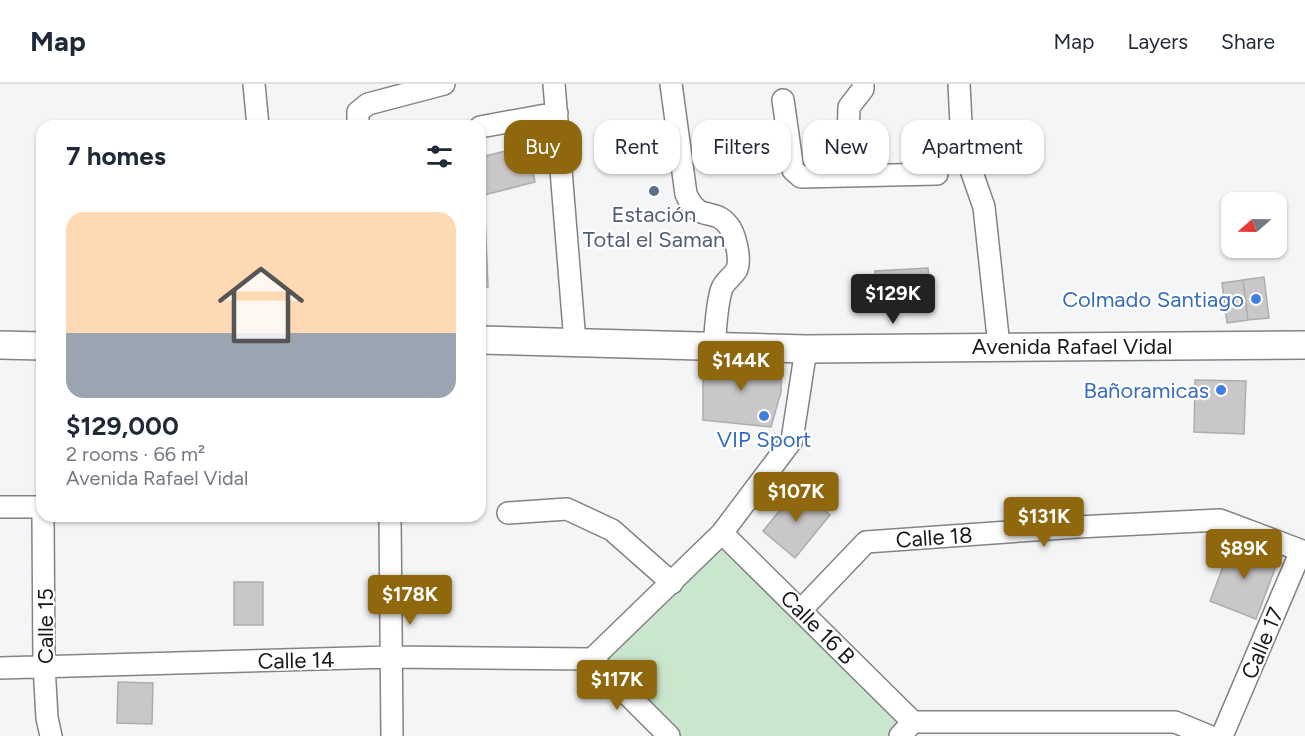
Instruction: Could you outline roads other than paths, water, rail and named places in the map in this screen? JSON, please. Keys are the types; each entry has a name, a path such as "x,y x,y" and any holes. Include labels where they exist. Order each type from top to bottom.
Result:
{"main road":[{"name":"Avenida Rafael Vidal","path":"486,340 806,349 999,346 1300,347"},
{"path":"0,345 36,346"}],"street":[{"path":"254,84 257,120"},
{"path":"358,120 358,112 368,104 444,84"},
{"path":"554,84 575,342"},
{"path":"671,84 686,194 692,208 703,214 718,216 728,225 737,254 736,270 721,290 714,346"},
{"path":"847,176 849,107 863,88 863,84"},
{"path":"959,84 962,144 984,207 999,346"},
{"path":"783,100 793,170 801,177 937,174"},
{"path":"486,126 557,113"},
{"path":"669,736 592,659 722,533 792,440 806,349"},
{"path":"0,507 36,507"},
{"path":"508,513 567,509 612,530 639,551 672,583"},
{"name":"Calle 18","path":"801,610 866,542 1077,526 1220,520 1303,551"},
{"name":"Calle 15","path":"44,522 44,665 47,718 51,736"},
{"path":"390,522 392,736"},
{"name":"Calle 16 B","path":"722,533 801,610 907,729"},
{"name":"Calle 17","path":"1222,736 1303,551"},
{"name":"Calle 14","path":"0,669 44,665 390,657 592,659"},
{"path":"907,729 1175,722 1209,736"}],"place":[{"name":"Estación Total el Saman","path":"654,191"},
{"name":"Colmado Santiago","path":"1256,299"},
{"name":"Bañoramicas","path":"1221,390"},
{"name":"VIP Sport","path":"764,416"}]}
